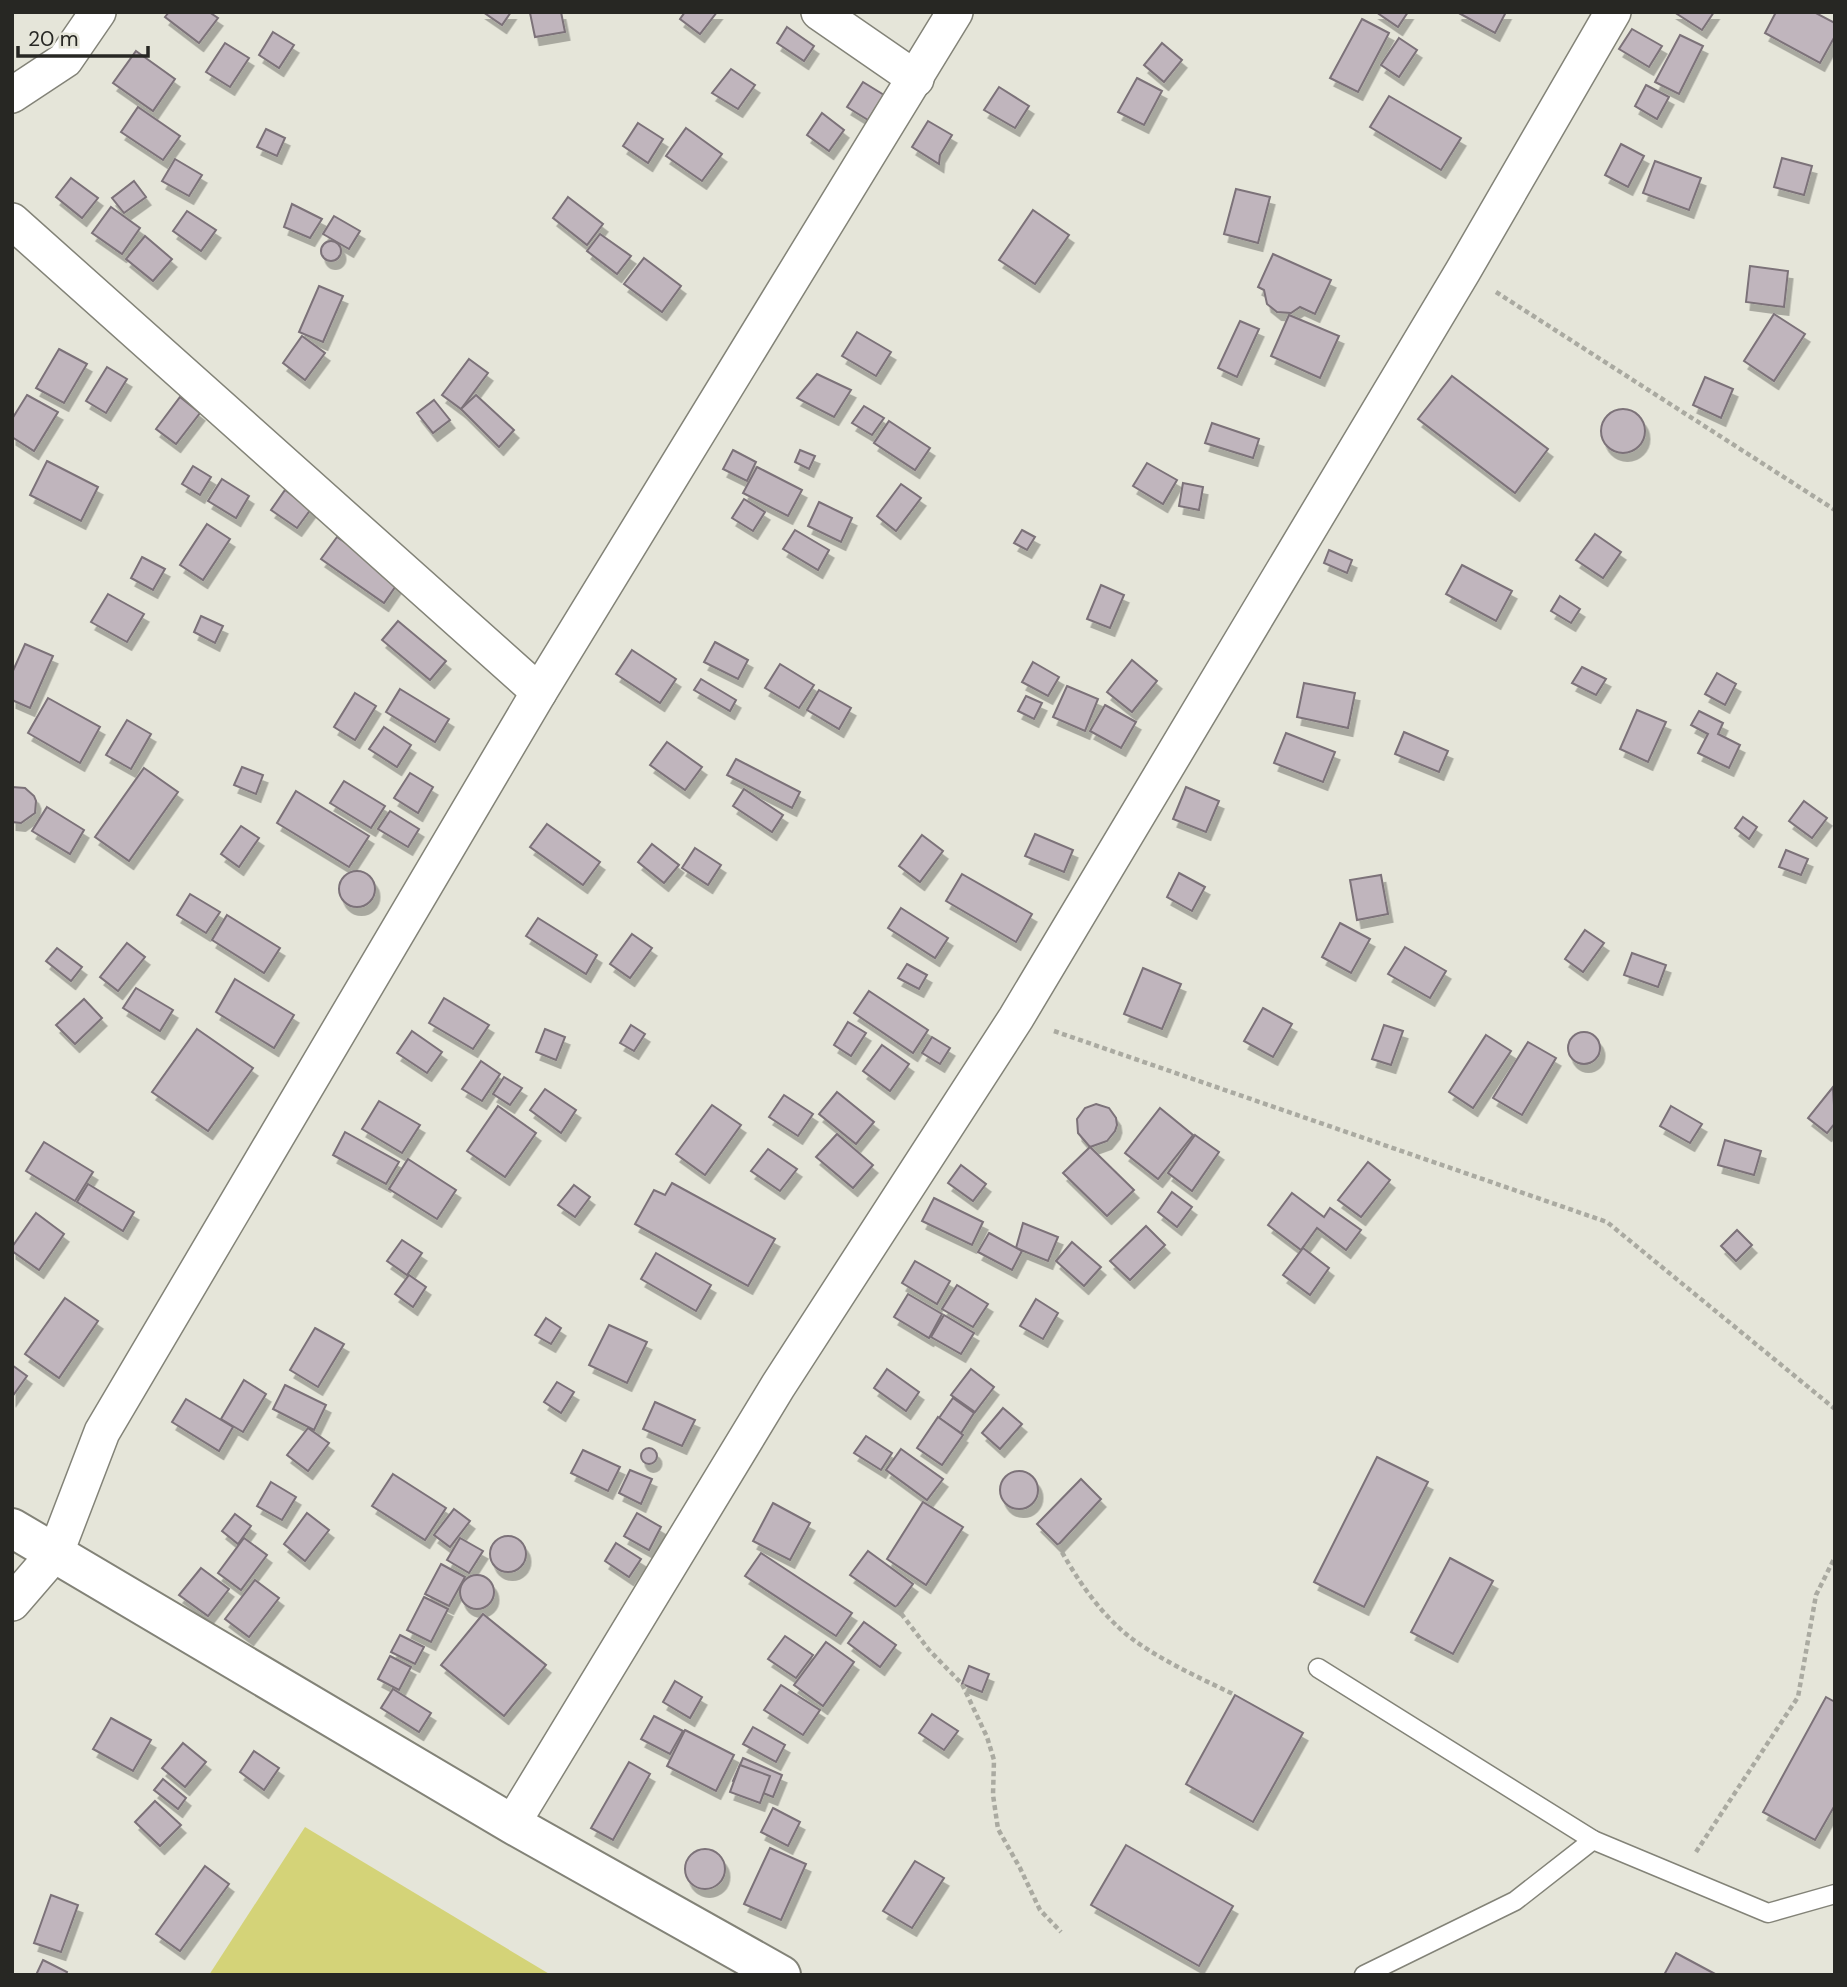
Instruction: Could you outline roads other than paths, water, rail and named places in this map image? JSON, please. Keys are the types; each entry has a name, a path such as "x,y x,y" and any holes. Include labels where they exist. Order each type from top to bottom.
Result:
{"highway":[{"path":"12,1528 512,1824 781,1975"}],"street":[{"path":"12,95 65,60 98,12"},
{"path":"819,12 916,79"},
{"path":"12,1603 56,1552 102,1432 539,692 955,12"},
{"path":"512,1824 778,1386 1016,1018 1463,271 1613,12"},
{"path":"12,221 539,692"},
{"path":"12,1552 56,1552"}],"lane":[{"path":"1318,1668 1593,1840 1768,1913 1835,1894"},
{"path":"1364,1975 1515,1901 1593,1840"}]}
